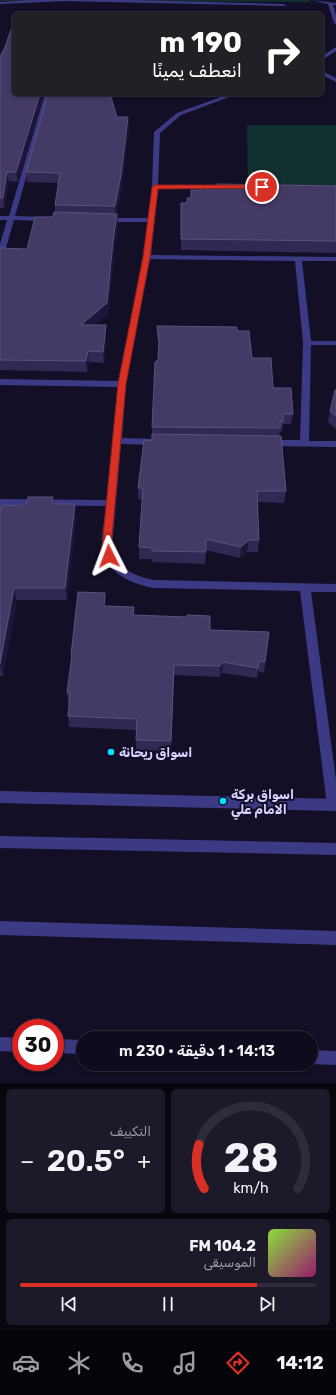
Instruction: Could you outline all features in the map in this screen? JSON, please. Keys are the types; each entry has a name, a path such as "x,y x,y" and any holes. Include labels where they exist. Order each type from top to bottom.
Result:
{"street":[{"path":"0,3 59,0 284,5"},
{"path":"313,0 336,4"},
{"path":"330,3 336,23"},
{"path":"324,57 336,49"},
{"path":"324,74 336,80"},
{"path":"0,255 12,218 37,123 47,96"},
{"path":"228,96 179,114 157,132 155,187 147,257 122,384 107,547 113,565 120,572 141,582 154,584 336,588"},
{"path":"155,187 217,187"},
{"path":"0,218 51,219"},
{"path":"97,220 151,220"},
{"path":"147,257 336,259"},
{"path":"298,259 307,343 304,443"},
{"path":"307,343 336,343"},
{"path":"0,382 122,384"},
{"path":"117,441 164,442"},
{"path":"257,443 336,444"},
{"path":"0,502 111,503"},
{"path":"0,797 335,805 305,587"},
{"path":"0,842 336,849"},
{"path":"0,928 336,938"},
{"path":"0,1044 12,1045"},
{"path":"64,1046 76,1047"},
{"path":"318,1057 336,1058"}],"green space":[{"path":"308,0 312,2 0,1"},
{"path":"247,125 336,125 336,187 248,187"}],"building":[{"path":"12,27 12,96 39,96 16,172 7,172 3,198 0,198 0,57"},
{"path":"47,96 111,96 117,117 128,117 121,175 115,206 55,205 60,173 26,172"},
{"path":"217,184 336,186 336,241 181,239 181,203 187,203 187,198 191,198 191,190 201,190 200,186 217,186"},
{"path":"54,212 117,214 107,303 81,325 106,325 103,352 88,351 86,361 0,360 0,248 27,249 35,217 53,217"},
{"path":"157,326 237,327 237,331 249,331 252,358 271,358 273,388 291,388 293,414 283,414 283,422 280,422 280,428 152,427 155,362 158,360 159,341"},
{"path":"336,390 336,416 330,411"},
{"path":"152,434 281,436 286,491 257,491 259,540 249,540 241,547 206,539 206,552 152,551 152,548 139,547 143,488 138,488 144,440 152,441"},
{"path":"28,497 53,497 52,504 75,504 65,588 14,588 0,664 1,505 26,506"},
{"path":"78,592 105,593 104,606 134,607 133,615 187,617 187,615 210,616 210,630 269,632 265,662 259,661 258,668 223,662 220,666 174,665 171,741 136,740 137,719 68,716 70,693 67,693"}],"place":[{"name":"اسواق ريحانة","path":"111,752"},
{"name":"اسواق بركة الامام علي","path":"223,801"}],"route":[{"path":"109,556 107,547 122,384 147,257 155,187 262,187"}]}
